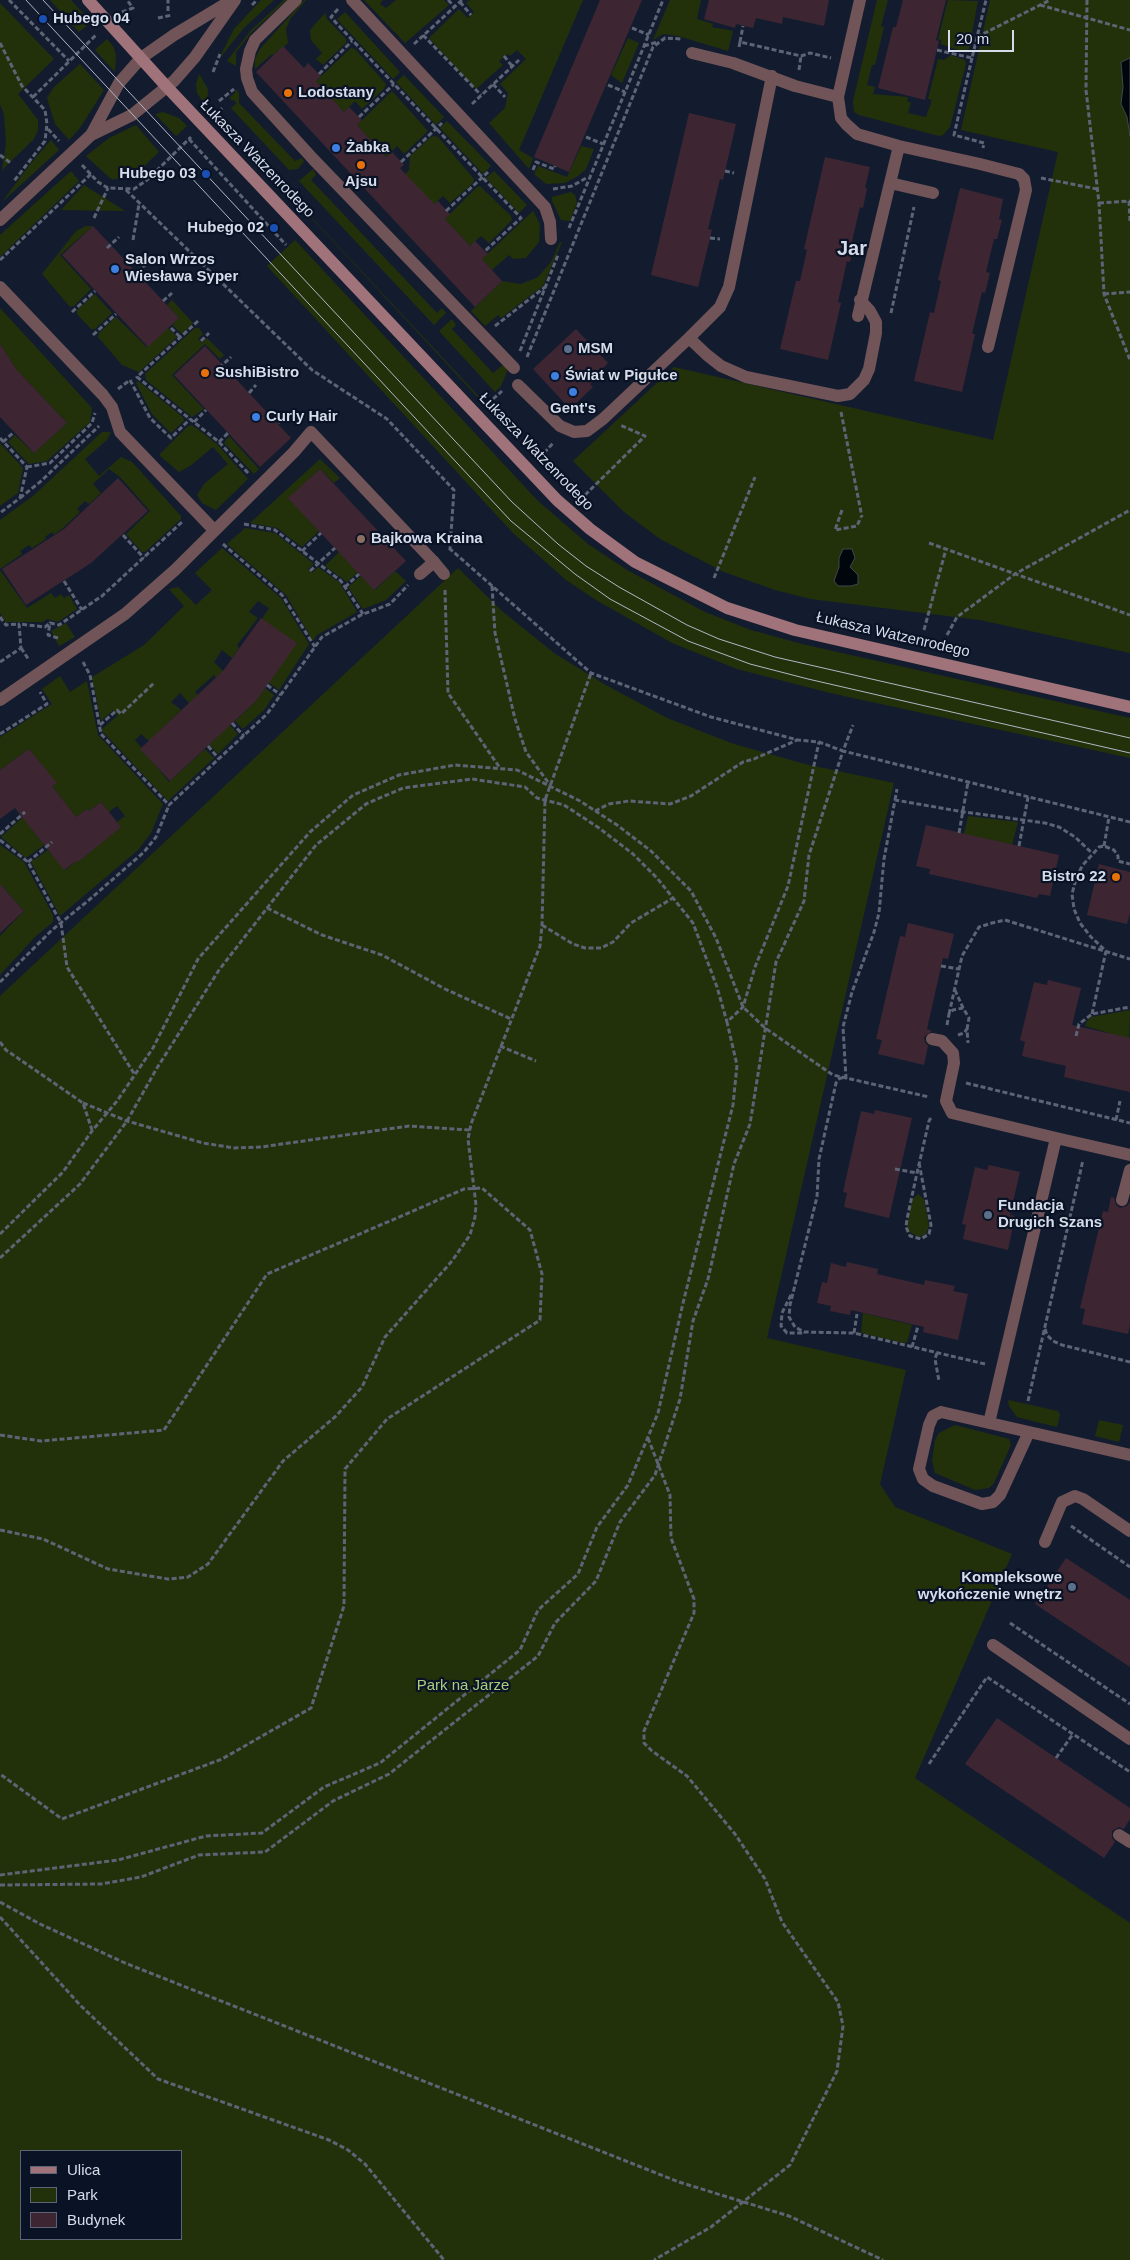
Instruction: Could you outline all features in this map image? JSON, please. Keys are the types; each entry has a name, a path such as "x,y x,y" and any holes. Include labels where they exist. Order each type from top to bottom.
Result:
{"street":[{"name":"Łukasza Watzenrodego","path":"88,0 166,86 557,500 590,529 635,562 727,608 795,630 1130,707"},
{"path":"91,135 119,83 141,58 168,39 233,0"},
{"path":"0,220 91,135 132,115 181,73 195,57 233,0"},
{"path":"296,0 255,40 250,51 246,69 252,92 314,160 514,368"},
{"path":"352,0 544,207 550,222 550,239"},
{"path":"860,0 838,97 841,118 851,130 857,134 898,146 1019,174 1024,179 1026,190 988,347"},
{"path":"690,47 795,86 838,97"},
{"path":"518,385 560,426 574,432 587,431 604,419 720,308 729,287 772,76"},
{"path":"858,316 860,300 896,184 898,146"},
{"path":"896,184 932,193"},
{"path":"0,287 106,399 112,407 120,432 214,530"},
{"path":"689,338 706,356 746,376 838,396 850,394 864,380 872,351 876,322 866,304 860,300"},
{"path":"0,700 125,614 175,570 294,452 311,432 444,574"},
{"path":"420,574 434,562"},
{"path":"932,1039 942,1041 953,1054 954,1063 946,1101 952,1113 1130,1155"},
{"path":"990,1423 1056,1138"},
{"path":"1122,1200 1130,1170"},
{"path":"1029,1432 1000,1495 993,1502 982,1504 933,1486 923,1479 919,1469 928,1425 933,1416 941,1412 990,1423 1130,1455"},
{"path":"1045,1542 1062,1502 1075,1496 1083,1499 1130,1531"},
{"path":"994,1645 1130,1739"}],"path":[{"path":"9,0 69,61"},
{"path":"117,15 133,8 126,0"},
{"path":"168,0 168,11"},
{"path":"448,0 455,7"},
{"path":"566,235 663,0"},
{"path":"980,164 984,143 954,135 986,0"},
{"path":"977,38 1050,0"},
{"path":"1087,0 1086,90 1099,203 1104,294 1130,360"},
{"path":"402,55 461,1 471,15"},
{"path":"1040,5 1088,20 1130,30"},
{"path":"338,25 436,130 522,218"},
{"path":"740,42 743,26"},
{"path":"632,28 649,35"},
{"path":"33,97 100,31"},
{"path":"424,35 481,96"},
{"path":"644,46 671,38 690,47"},
{"path":"318,74 352,40"},
{"path":"526,361 653,47 658,42"},
{"path":"0,43 10,59 22,86 44,110 48,128 45,141 9,188"},
{"path":"937,50 972,58"},
{"path":"504,56 512,66"},
{"path":"469,107 519,60"},
{"path":"359,117 394,84"},
{"path":"493,84 505,97"},
{"path":"608,85 625,92"},
{"path":"48,128 64,146"},
{"path":"401,162 436,130"},
{"path":"79,163 98,182 108,188 134,189 147,180 195,134"},
{"path":"586,137 603,144"},
{"path":"189,140 286,245"},
{"path":"0,155 12,164"},
{"path":"540,163 554,169 555,166"},
{"path":"725,171 734,173 737,164"},
{"path":"0,260 91,174"},
{"path":"1019,174 1097,189"},
{"path":"547,189 572,186 582,182 590,175"},
{"path":"446,210 483,177"},
{"path":"876,322 889,323 915,204 899,200 896,184"},
{"path":"94,218 108,188"},
{"path":"126,190 312,370 388,419 454,490 450,548 434,562"},
{"path":"1099,203 1129,201 1130,222"},
{"path":"133,240 140,204"},
{"path":"485,251 526,213"},
{"path":"107,248 119,237"},
{"path":"719,248 720,240"},
{"path":"492,399 506,388 559,252"},
{"path":"137,272 145,265"},
{"path":"482,336 546,286"},
{"path":"72,312 95,291"},
{"path":"1104,294 1130,292"},
{"path":"163,301 172,294"},
{"path":"93,335 116,314"},
{"path":"106,399 130,380 137,377 198,322"},
{"path":"171,328 180,337"},
{"path":"201,341 209,333"},
{"path":"219,368 231,357"},
{"path":"137,377 219,442 253,478"},
{"path":"130,380 150,418 171,438 206,410"},
{"path":"249,393 256,385"},
{"path":"838,396 862,517 857,526 835,530 842,510"},
{"path":"27,467 50,463 92,422 95,409"},
{"path":"278,423 286,415"},
{"path":"0,513 40,482 102,424"},
{"path":"3,442 14,432"},
{"path":"219,442 228,433"},
{"path":"585,495 645,436"},
{"path":"0,438 27,467"},
{"path":"20,498 27,467"},
{"path":"714,578 755,477"},
{"path":"947,635 957,616 1015,574 1130,510"},
{"path":"50,623 59,625 102,596 187,518"},
{"path":"243,524 275,530 341,581 363,614"},
{"path":"302,551 321,532"},
{"path":"123,535 144,558"},
{"path":"929,543 1130,615"},
{"path":"223,544 282,595 315,647"},
{"path":"310,571 335,548"},
{"path":"450,548 591,674 711,717 798,740 819,742 843,751 1130,822"},
{"path":"924,630 946,549"},
{"path":"345,587 359,574"},
{"path":"0,982 61,922 144,852 156,837 169,805 268,714 322,637 363,614 390,604 420,574"},
{"path":"444,574 448,693 500,768"},
{"path":"64,581 82,610"},
{"path":"492,585 495,633 515,719 526,752 550,785"},
{"path":"0,617 6,625 19,624 45,627 50,623"},
{"path":"48,635 50,623"},
{"path":"0,662 21,648 19,624"},
{"path":"45,627 48,635"},
{"path":"48,635 59,638"},
{"path":"75,649 90,673 101,734 169,805"},
{"path":"0,1530 43,1539 108,1568 168,1579 188,1577 208,1564 284,1461 336,1416 362,1387 385,1337 452,1261 470,1235 475,1216 474,1188 468,1139 500,1046 540,946 545,800 591,674"},
{"path":"99,726 117,710 121,714 154,683"},
{"path":"267,685 281,696"},
{"path":"0,734 47,704 37,688"},
{"path":"232,724 244,736"},
{"path":"0,1886 100,1884 141,1877 199,1855 265,1852 333,1801 389,1774 538,1656 555,1623 596,1581 620,1522 655,1474 680,1399 694,1321 708,1279 734,1164 750,1124 776,962 804,900 809,855 853,725"},
{"path":"595,811 609,804 629,801 670,804 691,796 737,764 798,740"},
{"path":"727,1022 743,1007 755,967 788,886 819,742"},
{"path":"208,746 219,759"},
{"path":"0,1234 63,1172 153,1048 198,958 310,832 353,795 399,775 455,765 517,770 550,785 595,811 651,851 691,891 716,938 743,1007 765,1028 832,1075 928,1096 932,1102"},
{"path":"0,1258 80,1184 126,1121 156,1068 220,970 316,846 366,804 403,788 472,779 525,787 537,798 564,805 633,854 657,878 693,922 717,987 737,1065 733,1105 658,1413 628,1485 597,1527 578,1574 538,1610 520,1650 380,1763 324,1787 262,1833 206,1836 118,1860 0,1875"},
{"path":"959,833 968,782"},
{"path":"846,1078 843,1027 852,992 879,913 884,859 897,789"},
{"path":"1019,846 1028,797"},
{"path":"895,800 1025,820 1059,828 1076,837 1092,853"},
{"path":"0,834 25,812"},
{"path":"1106,951 1080,923 1074,909 1072,894 1076,879 1092,853 1104,846 1109,817"},
{"path":"0,840 28,862 61,922 67,967 134,1075"},
{"path":"28,862 52,842"},
{"path":"1104,846 1114,850 1118,856 1118,861 1130,864"},
{"path":"542,926 573,944 585,948 601,948 613,942 631,923 673,898"},
{"path":"267,908 322,935 382,955 444,989 511,1020"},
{"path":"949,1031 947,1021 962,956 979,927 1005,920 1130,959"},
{"path":"1092,1014 1106,951"},
{"path":"941,966 959,970"},
{"path":"954,990 969,1018 969,1051"},
{"path":"1076,1036 1079,1024 1092,1014 1130,1007"},
{"path":"949,1014 953,1010 963,1008"},
{"path":"954,1034 964,1033 968,1029"},
{"path":"0,1042 6,1050 84,1103 126,1121 203,1143 247,1148 409,1126 470,1130"},
{"path":"500,1046 536,1061"},
{"path":"966,1076 964,1082 1130,1123"},
{"path":"809,1333 795,1326 789,1317 793,1290 817,1197 819,1159 836,1083 840,1078 846,1078"},
{"path":"1116,1120 1120,1101"},
{"path":"84,1103 92,1131"},
{"path":"920,1163 931,1225 929,1234 922,1239 910,1236 906,1228 928,1122 932,1114 936,1120"},
{"path":"1028,1401 1085,1153"},
{"path":"896,1169 917,1173"},
{"path":"0,1435 41,1441 164,1430 267,1274 464,1189 482,1188 530,1230 542,1274 540,1320 387,1419 345,1469 344,1606 311,1708 222,1759 62,1819 0,1774"},
{"path":"793,1290 782,1313 781,1326 787,1333 854,1333 986,1364"},
{"path":"854,1333 858,1314"},
{"path":"912,1347 918,1326"},
{"path":"1045,1329 1047,1335 1053,1341 1062,1345 1130,1362"},
{"path":"937,1353 935,1359 939,1381"},
{"path":"648,1437 670,1495 671,1538 694,1599 694,1613 644,1731 644,1743 652,1751 688,1776 735,1834 765,1879 782,1922 838,2002 843,2026 837,2070 790,2164 711,2227 654,2260"},
{"path":"1056,1515 1130,1567"},
{"path":"1010,1623 1130,1704"},
{"path":"929,1764 988,1676 1130,1772"},
{"path":"1056,1758 1073,1734"},
{"path":"0,1902 40,1924 125,1963 679,2182 789,2216 883,2260"},
{"path":"0,1918 82,2006 158,2079 329,2140 348,2150 365,2164 444,2260"}],"green space":[{"path":"50,0 71,0 91,22 79,32"},
{"path":"261,0 274,0 244,28 219,59 234,29"},
{"path":"284,0 287,0 251,33 236,52 236,66 227,61 251,30"},
{"path":"306,0 290,19 286,29 288,43 255,69 255,59 260,49"},
{"path":"364,0 383,0 380,4 386,8 396,0 444,0 449,5 405,43"},
{"path":"470,0 583,0 519,150 533,158 529,169 489,123 505,108 508,93 500,84 526,59 517,50 510,56 507,54 499,61 503,65 476,89 429,38 459,9 468,18 474,12 466,3"},
{"path":"670,0 701,0 697,19 713,24 712,27 733,31 728,51 678,36 663,34 653,40"},
{"path":"877,0 888,0 881,26 884,27 875,65 872,65 867,85 875,87 873,94 908,97 907,101 911,103 908,113 926,117 932,100 928,99 938,59 944,60 951,55 965,60 966,64 950,127 943,135 939,136 859,115 854,112 853,101"},
{"path":"948,0 978,1 969,49 964,52 941,44 941,40 938,39"},
{"path":"990,0 1130,0 1130,653 980,620 811,599 775,590 724,572 660,539 624,512 573,461 674,367 993,440 1058,152 961,130"},
{"path":"0,3 54,59 18,94 38,120 38,130 34,139 2,170 6,144 4,115 0,104"},
{"path":"345,12 400,72 393,79 337,19"},
{"path":"325,13 327,19 346,39 346,43 323,65 316,59 322,53 311,40 310,30"},
{"path":"628,38 639,43 622,83 611,75"},
{"path":"107,39 113,46 116,55 115,72 95,50"},
{"path":"351,48 355,49 386,84 384,89 362,109 355,101 344,112 316,81"},
{"path":"80,64 104,90 80,128 69,140 55,124 47,98 53,88"},
{"path":"199,74 208,89 207,108 197,93 196,84"},
{"path":"404,75 444,117 436,125 396,82"},
{"path":"236,89 239,93 239,103 295,161 302,158 304,161 298,169 289,170 231,108 236,104 230,97 235,93"},
{"path":"392,91 428,131 404,154 397,146 386,157 357,125"},
{"path":"163,112 179,118 187,126 176,136 155,114"},
{"path":"447,121 491,166 483,174 440,128"},
{"path":"136,125 159,152 135,175 126,179 111,179 86,156 109,138"},
{"path":"227,127 485,403 484,404"},
{"path":"434,136 438,137 474,179 473,183 450,203 443,196 432,206 412,181 404,176 409,170 410,156"},
{"path":"51,140 59,150 2,202 31,163"},
{"path":"581,146 594,149 586,169 578,176 565,183 546,184 534,174 538,166 567,177"},
{"path":"313,169 316,175 311,180 437,313 442,308 446,313 434,325 299,181"},
{"path":"71,171 79,181 0,257 0,235"},
{"path":"494,171 527,205 519,213 486,178"},
{"path":"84,185 125,211 61,210"},
{"path":"480,186 511,216 512,220 489,243 481,236 470,246 445,219"},
{"path":"571,192 575,195 577,203 570,221 561,220 552,197"},
{"path":"533,211 540,224 539,242 526,258 513,259 509,255 492,270 482,259"},
{"path":"86,226 93,226 60,255 91,289 74,306 70,307 42,274 76,231"},
{"path":"295,240 538,501 588,544 627,570 705,612 751,630 802,644 1130,718 1130,758 830,693 737,669 672,643 596,600 566,580 513,533 267,266"},
{"path":"560,242 562,242 543,286 501,318 498,315 485,326 471,311 502,281 521,284 538,277 551,262"},
{"path":"95,294 112,313 95,329 91,329 77,314 77,310"},
{"path":"172,300 193,323 182,334 172,325 179,318 167,305"},
{"path":"0,308 92,408 90,422 47,461 29,464 8,442 15,435 34,453 67,423 16,369 0,344"},
{"path":"116,317 147,347 168,328 177,337 139,372 122,365 98,337 99,333"},
{"path":"452,319 456,325 452,329 493,373 504,364 508,369 501,386 495,392 439,331"},
{"path":"195,328 199,328 203,334 198,339 202,343 207,338 224,355 220,359 205,344 172,375 204,409 192,417 146,380 145,374"},
{"path":"138,381 183,417 184,421 171,433 152,414 136,383"},
{"path":"192,425 217,444 248,479 216,510 202,503 197,495 204,484 228,464 213,447 190,466 179,472 159,455 188,426"},
{"path":"102,432 111,432 107,440 85,459 99,476 121,457 132,462 181,516 181,519 145,552 142,552 126,534 150,511 120,477 109,469 93,484 101,493 89,504 85,501 77,509 80,512 64,527 54,535 52,532 45,537 46,539 32,548 29,545 20,551 22,554 0,569 0,520 33,496"},
{"path":"229,436 259,469 254,474 224,443"},
{"path":"0,443 23,468 18,493 0,506"},
{"path":"320,459 340,478 334,483 320,469 289,498 319,531 302,547 277,528 250,523"},
{"path":"245,528 275,533 314,564 308,569 312,573 318,567 340,583 357,612 317,635 313,641 286,595 227,544"},
{"path":"222,548 281,598 309,644 279,690 269,683 262,619 269,608 258,601 249,612 258,618 237,645 239,648 232,658 222,650 214,662 223,671 216,678 214,675 195,692 198,695 189,703 180,693 171,702 181,710 149,741 141,734 135,740 169,782 205,749 214,758 168,801 101,730 118,715 113,710 101,721 92,677 144,645 184,606 169,589 178,587 196,605 212,590 195,573"},
{"path":"339,552 358,572 347,582 325,566"},
{"name":"Park na Jarze","path":"458,568 502,611 554,653 604,684 667,718 734,744 805,764 894,783 767,1338 906,1370 880,1484 895,1507 1012,1554 915,1778 1130,1923 1130,2260 0,2260 0,996"},
{"path":"0,570 27,608 51,593 55,598 61,594 64,598 69,595 77,609 58,622 47,619 43,622 6,622 0,613"},
{"path":"395,571 406,581 386,600 363,609 348,587 361,576 375,590"},
{"path":"66,623 75,637 59,646 51,631"},
{"path":"60,676 70,692 87,681 98,735 163,804 151,833 138,850 60,916 31,862 48,850 65,870 76,861 78,862 118,828 121,828 117,822 125,816 117,806 109,812 101,802 89,811 87,809 76,817 52,786 56,783 29,749 0,770 0,737 52,704 42,689"},
{"path":"265,688 274,695 264,710 243,729 235,721 256,701"},
{"path":"230,725 238,734 218,754 209,744"},
{"path":"968,816 1018,822 1012,845 964,834"},
{"path":"23,817 44,845 26,858 1,837"},
{"path":"0,845 24,862 53,915 53,922 35,937 0,975 0,936 24,911 3,887 0,890"},
{"path":"1130,1010 1129,1043 1109,1033 1085,1026 1091,1017"},
{"path":"918,1194 924,1199 929,1226 926,1234 918,1237 908,1231 907,1226 912,1200"},
{"path":"863,1313 912,1325 907,1342 904,1343 861,1333"},
{"path":"1008,1400 1058,1411 1060,1415 1057,1427 1017,1417 1009,1406"},
{"path":"1099,1420 1123,1425 1119,1442 1095,1436"},
{"path":"955,1425 1009,1439 1011,1445 994,1483 989,1488 975,1490 935,1473 932,1461 935,1440 939,1433"}],"shaded area":[{"path":"1130,58 1130,136 1127,117 1121,104 1123,87 1121,62"},
{"path":"843,549 852,549 855,558 850,567 858,575 858,584 838,586 834,581"}],"building":[{"path":"600,0 642,0 569,172 534,157"},
{"path":"709,0 829,0 824,26 783,17 782,24 756,18 753,28 736,24 735,28 704,19"},
{"path":"903,0 946,0 936,40 939,41 925,100 878,88 893,27 896,27"},
{"path":"283,46 304,68 308,63 321,76 316,81 344,112 349,107 362,120 357,125 386,157 392,152 404,165 400,168 434,204 438,201 450,214 445,219 470,246 475,241 488,254 482,259 502,281 475,307 256,72"},
{"path":"689,113 736,124 723,180 720,179 708,229 712,230 698,287 651,275"},
{"path":"825,157 870,167 863,208 860,207 852,241 855,242 850,262 847,261 838,302 841,303 828,360 780,349 796,281 800,281 807,250 804,249"},
{"path":"960,188 1003,199 999,219 1002,220 997,239 994,239 986,272 990,273 985,293 982,292 972,334 975,334 962,392 914,381 930,312 934,313 941,281 938,280"},
{"path":"93,226 179,318 148,347 62,255"},
{"path":"576,329 608,363 596,375 598,377 590,384 593,387 570,409 533,369"},
{"path":"0,344 16,369 67,423 34,453 0,417"},
{"path":"205,346 291,438 260,467 174,375"},
{"path":"320,469 406,561 374,590 288,498"},
{"path":"118,478 148,511 91,563 26,605 2,569 64,529"},
{"path":"261,618 297,643 256,701 170,781 140,749 223,671"},
{"path":"29,749 57,783 52,786 76,817 87,809 89,811 101,802 121,827 78,862 76,861 64,870 15,808 0,819 0,770"},
{"path":"926,825 1059,855 1050,896 1039,894 1037,898 929,874 930,869 916,866"},
{"path":"1099,864 1130,872 1130,913 1127,924 1087,915"},
{"path":"0,884 24,911 0,933"},
{"path":"908,923 954,934 948,959 943,958 927,1029 932,1031 924,1037 928,1046 924,1065 878,1054 882,1040 876,1039 900,936 905,937"},
{"path":"1048,980 1081,988 1072,1025 1130,1038 1130,1092 1064,1077 1066,1066 1022,1056 1025,1042 1020,1040 1034,982 1047,985"},
{"path":"875,1110 912,1118 889,1218 844,1207 847,1193 843,1192 861,1111 874,1114"},
{"path":"989,1165 1020,1172 1010,1215 1015,1216 1008,1250 963,1239 966,1225 962,1224 975,1167 987,1170"},
{"path":"1111,1197 1114,1198 1116,1205 1120,1208 1127,1206 1130,1202 1130,1325 1128,1334 1082,1324 1085,1309 1080,1308 1103,1211 1108,1212"},
{"path":"847,1262 878,1269 877,1274 924,1285 925,1280 955,1286 953,1291 968,1294 958,1340 923,1332 924,1327 851,1310 850,1315 830,1311 831,1306 817,1303 822,1282 827,1283 831,1263 846,1267"},
{"path":"1066,1558 1130,1600 1130,1667 1035,1604"},
{"path":"997,1718 1130,1808 1130,1819 1124,1829 1119,1827 1112,1831 1112,1838 1115,1842 1104,1858 965,1764"}],"tram line":[{"path":"26,0 511,521 575,574 610,599 688,641 750,664 1130,753"},
{"path":"43,0 512,502 558,544 586,566 687,625 719,639 775,657 1130,738"}],"place":[{"name":"Hubego 04","path":"43,19"},
{"name":"Lodostany","path":"288,93"},
{"name":"Żabka","path":"336,148"},
{"name":"Ajsu","path":"361,165"},
{"name":"Hubego 03","path":"206,174"},
{"name":"Hubego 02","path":"274,228"},
{"name":"Salon Wrzos Wiesława Syper","path":"115,269"},
{"name":"MSM","path":"568,349"},
{"name":"SushiBistro","path":"205,373"},
{"name":"Świat w Pigułce","path":"555,376"},
{"name":"Gent's","path":"573,392"},
{"name":"Curly Hair","path":"256,417"},
{"name":"Bajkowa Kraina","path":"361,539"},
{"name":"Bistro 22","path":"1116,877"},
{"name":"Fundacja Drugich Szans","path":"988,1215"},
{"name":"Kompleksowe wykończenie wnętrz","path":"1072,1587"}],"district":[{"name":"Jar","path":"852,249"}]}
